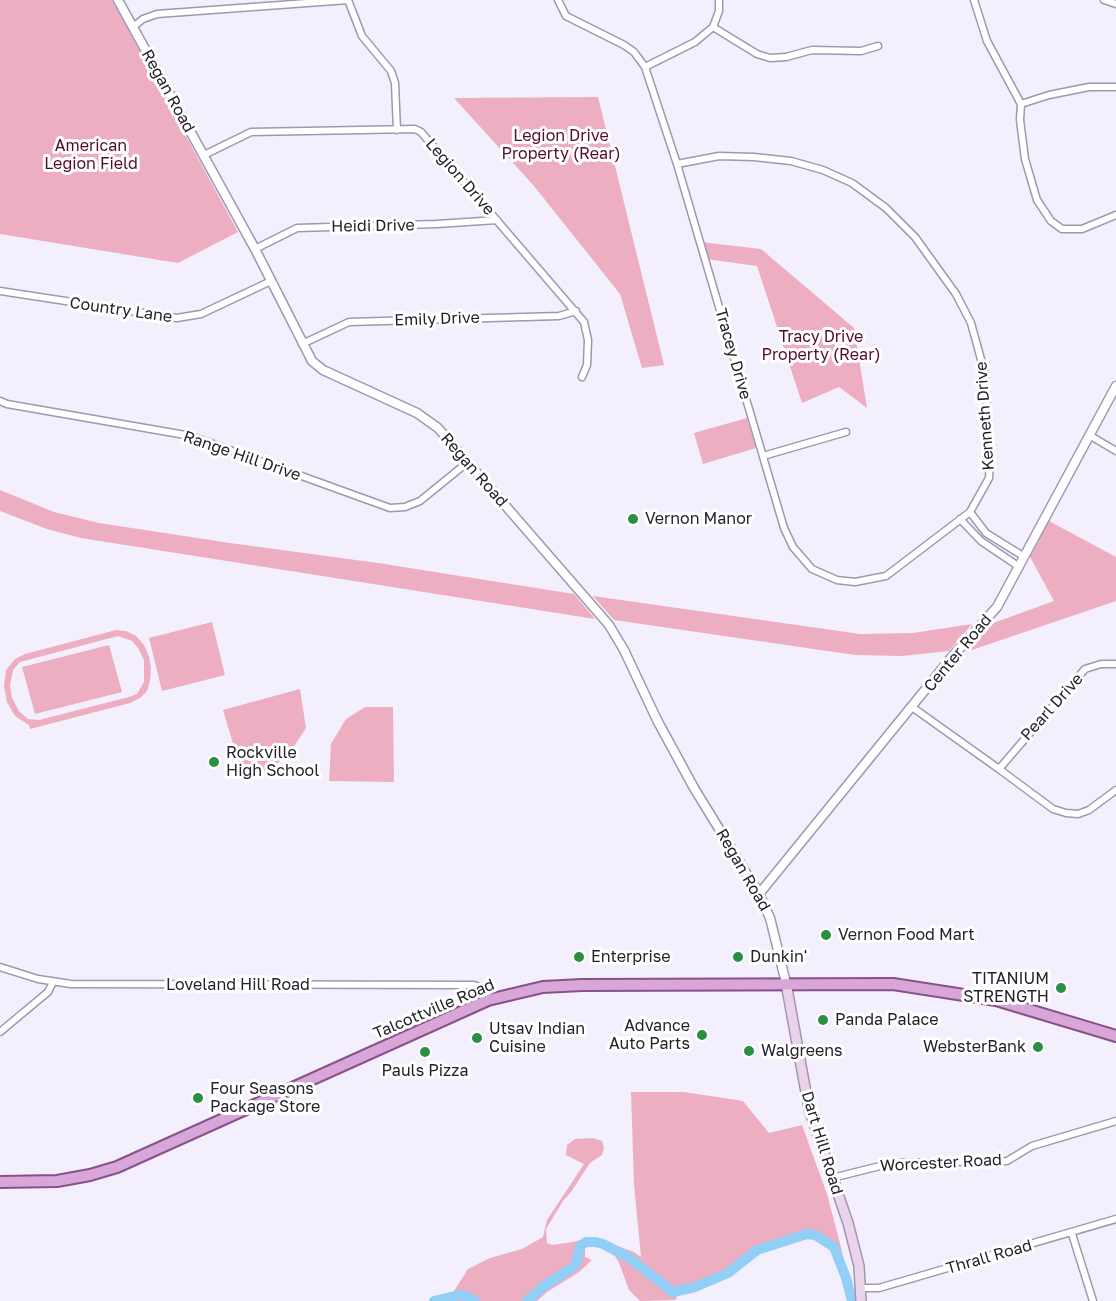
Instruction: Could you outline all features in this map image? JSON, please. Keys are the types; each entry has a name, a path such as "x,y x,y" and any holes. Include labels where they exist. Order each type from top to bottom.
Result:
{"main road":[{"name":"Talcottville Road","path":"0,1182 57,1181 117,1167 488,1000 543,987 786,983 893,984 996,1000 1116,1036"},
{"name":"Dart Hill Road","path":"786,983 809,1110 848,1223 859,1266 861,1301"}],"street":[{"name":"Regan Road","path":"118,0 255,249 312,361 323,370 426,418 438,428 609,625 694,788 759,894 770,918 786,983"},
{"path":"133,27 142,19 157,14 348,0 362,36 391,71 395,82 397,130"},
{"name":"Tracey Drive","path":"558,0 566,16 624,45 634,52 645,67 677,164 784,528 793,547 812,569 837,580 855,582 886,576 970,512"},
{"path":"645,67 695,42 713,27 719,11 719,0"},
{"path":"974,0 987,41 1021,104 1020,120 1026,159 1037,200 1051,221 1062,229 1082,229 1116,215"},
{"path":"1104,0 1116,4"},
{"path":"713,27 757,54 770,58 786,57 812,50 861,51 878,46"},
{"path":"1021,104 1089,87 1116,87"},
{"name":"Legion Drive","path":"204,155 251,132 415,129 421,132 584,322 588,340 587,365 582,377"},
{"name":"Kenneth Drive","path":"677,164 719,156 754,157 791,161 822,170 852,183 886,208 915,237 956,294 971,323 985,374 989,478 970,512"},
{"name":"Heidi Drive","path":"255,249 297,228 496,220"},
{"name":"Country Lane","path":"0,291 177,318 195,316 215,309 271,281"},
{"name":"Emily Drive","path":"302,344 349,322 559,316 576,311"},
{"name":"Center Road","path":"759,894 951,658 997,607 1116,386"},
{"name":"Range Hill Drive","path":"0,401 191,436 390,508 405,507 420,501 468,462"},
{"path":"763,456 846,432"},
{"path":"1089,435 1116,451"},
{"path":"970,512 987,533 1023,556"},
{"path":"960,519 981,541 1018,566"},
{"name":"Pearl Drive","path":"999,769 1085,669 1101,664 1116,663"},
{"path":"912,707 1053,809 1078,814 1089,810 1116,790"},
{"path":"0,967 53,982 48,992 0,1032"},
{"name":"Loveland Hill Road","path":"53,982 189,985 474,985 485,989 488,1000"},
{"name":"Worcester Road","path":"832,1178 892,1163 1007,1161 1032,1146 1116,1120"},
{"name":"Thrall Road","path":"861,1288 879,1288 1116,1219"},
{"path":"1072,1233 1093,1301"}],"green space":[{"name":"American Legion Field","path":"0,0 112,0 238,232 178,263 0,234"},
{"name":"Legion Drive Property (Rear)","path":"598,97 664,365 642,368 620,294 534,186 454,98"},
{"name":"Tracy Drive Property (Rear)","path":"701,242 761,249 854,328 867,408 839,387 802,403 757,266 706,259"},
{"path":"747,418 756,448 703,464 694,433"},
{"path":"0,490 54,512 99,523 574,594 595,619 81,538 47,529 0,511"},
{"path":"1049,521 1116,557 1116,601 966,652 988,625 1054,601 1030,557"},
{"path":"593,596 860,634 913,633 972,624 949,651 902,656 855,655 614,620"},
{"path":"212,622 225,675 162,691 149,638"},
{"path":"116,630 126,631 136,636 144,645 151,668 150,681 147,691 130,703 30,729 29,725 15,716 7,702 4,686 6,670 15,659 25,654","holes":["118,636 132,641 144,660 144,682 137,694 39,720 28,719 19,711 12,698 10,685 13,670 20,662"]},
{"path":"109,645 122,692 35,714 22,667"},
{"path":"300,689 306,728 289,754 267,771 243,777 223,710"},
{"path":"365,707 393,707 394,782 329,781 331,744 346,719"},
{"path":"631,1092 684,1092 743,1101 769,1133 802,1125 827,1194 842,1251 847,1284 834,1247 815,1235 807,1234 757,1250 732,1271 699,1286 678,1292 676,1300 640,1301 629,1290 612,1251 591,1245 585,1248 585,1257 592,1260 579,1272 537,1301 431,1301 454,1291 468,1269 490,1258 522,1249 543,1237 547,1220 584,1164 566,1155 567,1145 575,1139 593,1138 602,1141 604,1148 602,1155 590,1163 546,1229 547,1243 552,1245 588,1238 598,1239 634,1252 641,1257 634,1185"}],"waterway":[{"path":"527,1301 544,1286 573,1267 577,1261 580,1246 586,1242 603,1244 628,1257 673,1292 695,1287 728,1273 757,1250 807,1234 815,1235 834,1247 852,1301"},
{"path":"434,1301 459,1295 475,1301"}],"place":[{"name":"Vernon Manor","path":"633,519"},
{"name":"Rockville High School","path":"214,762"},
{"name":"Vernon Food Mart","path":"826,935"},
{"name":"Enterprise","path":"579,957"},
{"name":"Dunkin'","path":"738,957"},
{"name":"TITANIUM STRENGTH","path":"1061,988"},
{"name":"Panda Palace","path":"823,1020"},
{"name":"Advance Auto Parts","path":"702,1035"},
{"name":"Utsav Indian Cuisine","path":"477,1038"},
{"name":"WebsterBank","path":"1038,1047"},
{"name":"Walgreens","path":"749,1051"},
{"name":"Pauls Pizza","path":"425,1052"},
{"name":"Four Seasons Package Store","path":"198,1098"}]}
